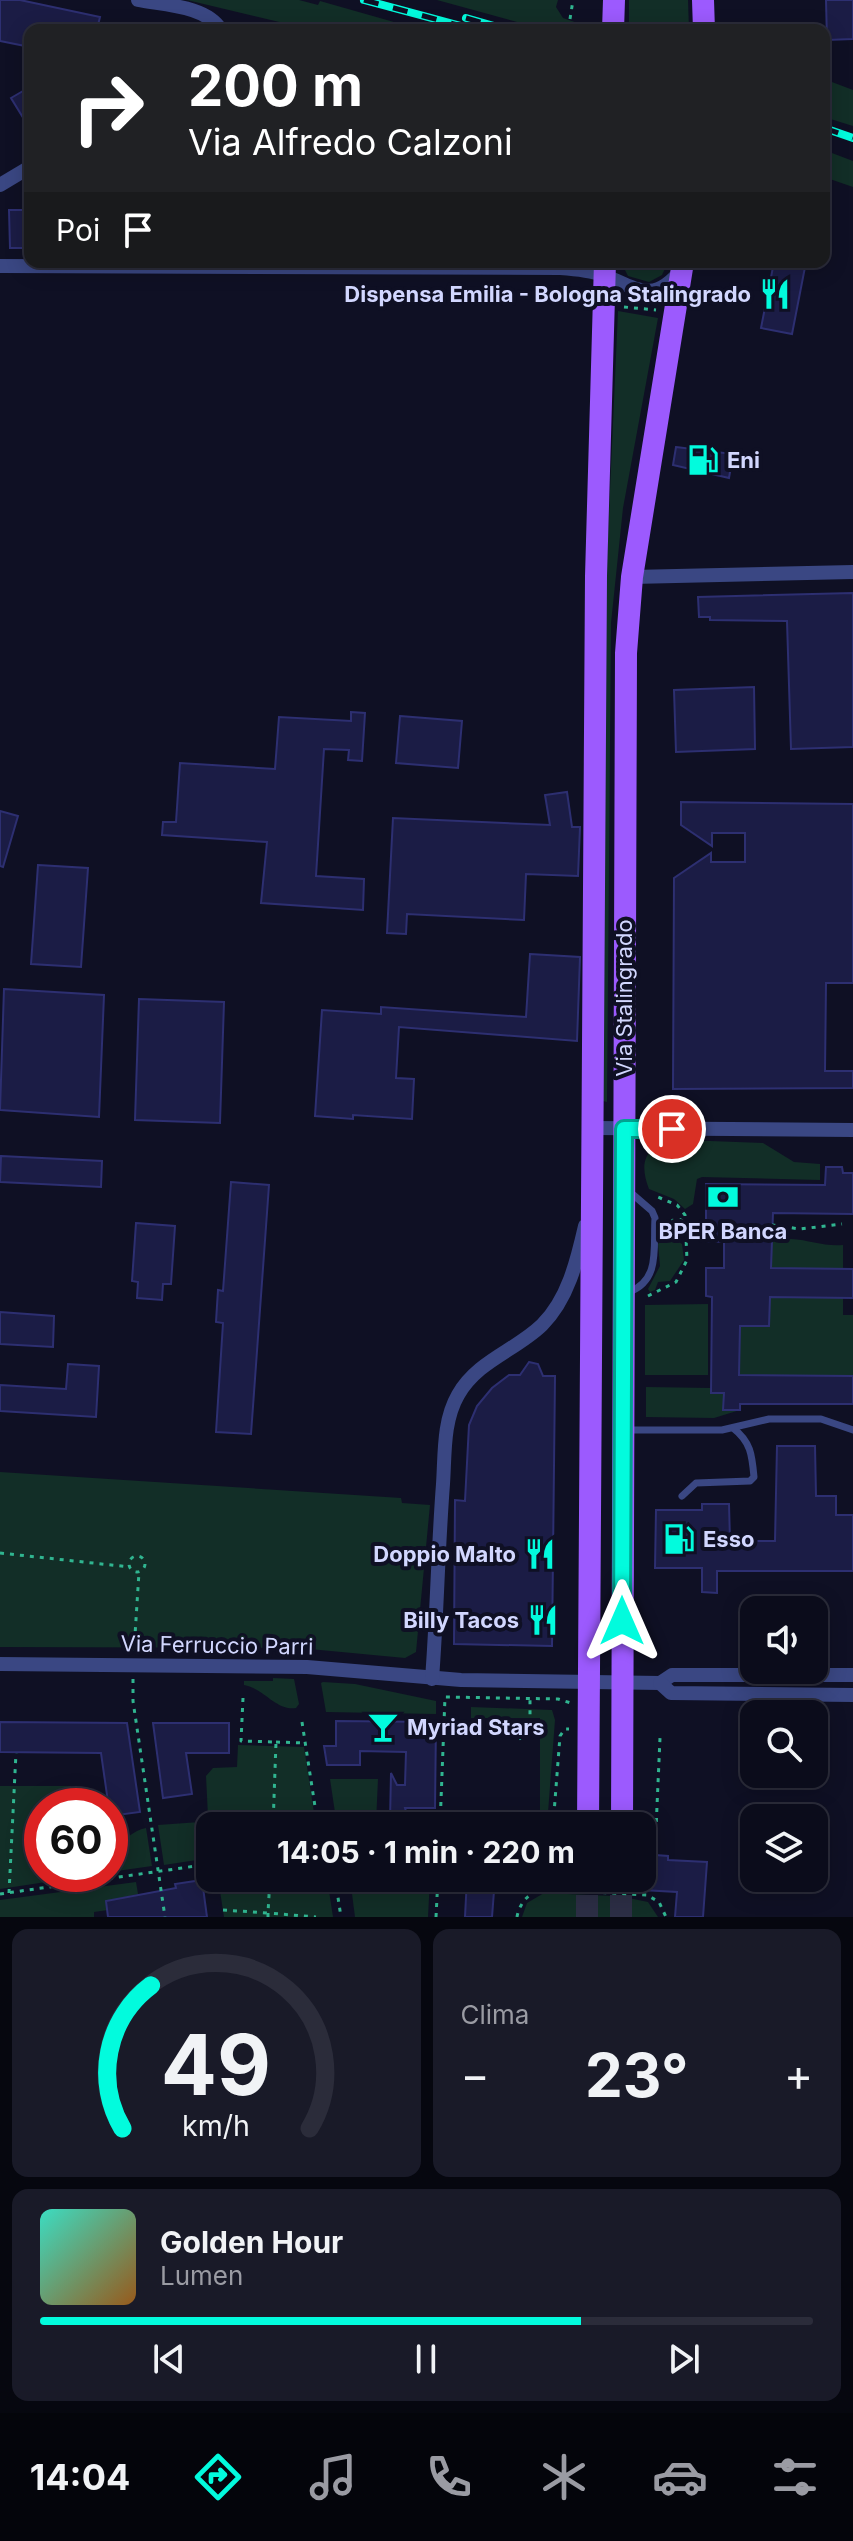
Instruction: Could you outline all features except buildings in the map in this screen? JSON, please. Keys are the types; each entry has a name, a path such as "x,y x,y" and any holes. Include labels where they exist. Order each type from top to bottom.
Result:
{"main road":[{"path":"703,0 704,24"},
{"name":"Via Stalingrado","path":"622,1812 622,1430 632,1296 635,1190 624,1129 625,724 632,577 682,268"},
{"name":"Via Stalingrado","path":"588,1812 596,576 604,269"}],"street":[{"path":"138,0 201,14 212,18 216,24"},
{"path":"0,185 24,171"},
{"path":"0,266 24,266"},
{"path":"559,268 604,269"},
{"name":"Via Stalingrado","path":"604,269 633,290 648,292 669,284 681,268"},
{"path":"632,577 853,572"},
{"path":"594,1128 853,1130"},
{"path":"432,1679 442,1490 450,1411 472,1377 491,1359 540,1327 556,1307 566,1290 578,1256 592,1194"},
{"name":"Via Ferruccio Parri","path":"0,1664 307,1667 432,1679 660,1683"},
{"path":"853,1675 672,1675 660,1683 671,1693 853,1695"}],"lane":[{"path":"604,0 613,17"},
{"path":"632,1296 653,1270 655,1218 635,1190"},
{"path":"622,1430 733,1428 769,1419 821,1419 853,1430"},
{"path":"682,1496 696,1483 750,1481 754,1477 751,1448 733,1428"}],"path":[{"path":"570,19 573,0"},
{"path":"615,306 659,311"},
{"path":"632,1296 658,1292 676,1282 687,1260 685,1215 677,1205 635,1190"},
{"path":"772,1225 800,1229 842,1224"},
{"path":"686,1227 706,1228"},
{"path":"0,1547 2,1553 130,1567 139,1572"},
{"path":"130,1567 132,1558 140,1557 144,1563 139,1572 134,1651"},
{"path":"441,1812 445,1697 564,1700 573,1704"},
{"path":"133,1698 165,1917"},
{"path":"243,1698 241,1741 306,1744"},
{"path":"519,1739 530,1730 530,1700"},
{"path":"302,1722 316,1812"},
{"path":"554,1812 560,1736 565,1729 569,1729"},
{"path":"656,1829 660,1738"},
{"path":"274,1812 276,1742"},
{"path":"9,1893 16,1753"},
{"path":"0,1894 196,1866"},
{"path":"517,1917 520,1906 535,1890 542,1889 647,1895 659,1902 666,1917"},
{"path":"268,1915 269,1892"},
{"path":"337,1892 341,1917"},
{"path":"436,1917 437,1892"},
{"path":"223,1910 316,1917"}],"green space":[{"path":"187,0 299,0 318,5 320,1 401,24 288,24"},
{"path":"437,0 558,0 556,7 563,18 580,24 524,24"},
{"path":"629,0 688,0 689,24 629,24"},
{"path":"830,81 853,90 853,126 830,119"},
{"path":"830,152 853,161 853,187 830,179"},
{"path":"624,268 665,268 662,275 649,282 628,276"},
{"path":"618,311 658,318 623,508 611,623 607,1102 603,1101 606,580"},
{"path":"683,1140 763,1143 794,1162 820,1164 820,1180 702,1177 697,1179 693,1204 685,1209 674,1199 649,1189 644,1168 649,1153 655,1148"},
{"path":"668,1234 682,1244 684,1260 670,1281 658,1282 655,1290 650,1292 648,1289 660,1266 658,1244"},
{"path":"791,1239 843,1245 843,1269 771,1268 770,1242"},
{"path":"770,1297 843,1298 843,1315 853,1315 853,1376 739,1375 740,1326"},
{"path":"708,1304 708,1375 645,1375 645,1305"},
{"path":"646,1387 711,1388 711,1393 724,1393 724,1409 740,1410 714,1418 646,1417"},
{"path":"0,1472 401,1498 402,1503 430,1505 416,1652 405,1658 299,1648 0,1647"},
{"path":"273,1678 294,1679 299,1704 296,1708 282,1706 244,1685 244,1681 273,1681"},
{"path":"323,1682 355,1684 436,1701 436,1714 326,1712"},
{"path":"471,1707 552,1710 555,1720 548,1812 540,1812 540,1718 471,1718"},
{"path":"238,1745 304,1747 314,1812 208,1812 206,1776 213,1768 237,1767"},
{"path":"330,1779 378,1779 376,1812 335,1812"},
{"path":"0,1786 71,1786 24,1788 24,1885 0,1889"},
{"path":"196,1822 196,1860 164,1865 158,1825"},
{"path":"146,1828 152,1866 128,1869 128,1837"},
{"path":"136,1882 138,1894 107,1901 108,1910 94,1912 94,1917 0,1917 0,1900 60,1892 128,1892 128,1883"},
{"path":"220,1892 329,1892 333,1917 224,1917"},
{"path":"352,1892 429,1892 428,1917 355,1917"},
{"path":"544,1893 613,1896 612,1917 522,1917 527,1903"},
{"path":"619,1896 648,1902 658,1917 618,1917"}],"tunnel":[{"path":"587,1892 587,1917"},
{"path":"621,1892 621,1917"}],"railway":[{"path":"364,0 454,24"},
{"path":"466,18 487,24"},
{"path":"830,130 853,138"}],"place":[{"name":"Dispensa Emilia - Bologna Stalingrado","path":"775,294"},
{"name":"Eni","path":"703,460"},
{"name":"BPER Banca","path":"723,1197"},
{"name":"Esso","path":"679,1539"},
{"name":"Doppio Malto","path":"540,1554"},
{"name":"Billy Tacos","path":"543,1620"},
{"name":"Myriad Stars","path":"383,1727"}],"route":[{"path":"622,1621 624,1129 672,1129"}]}
